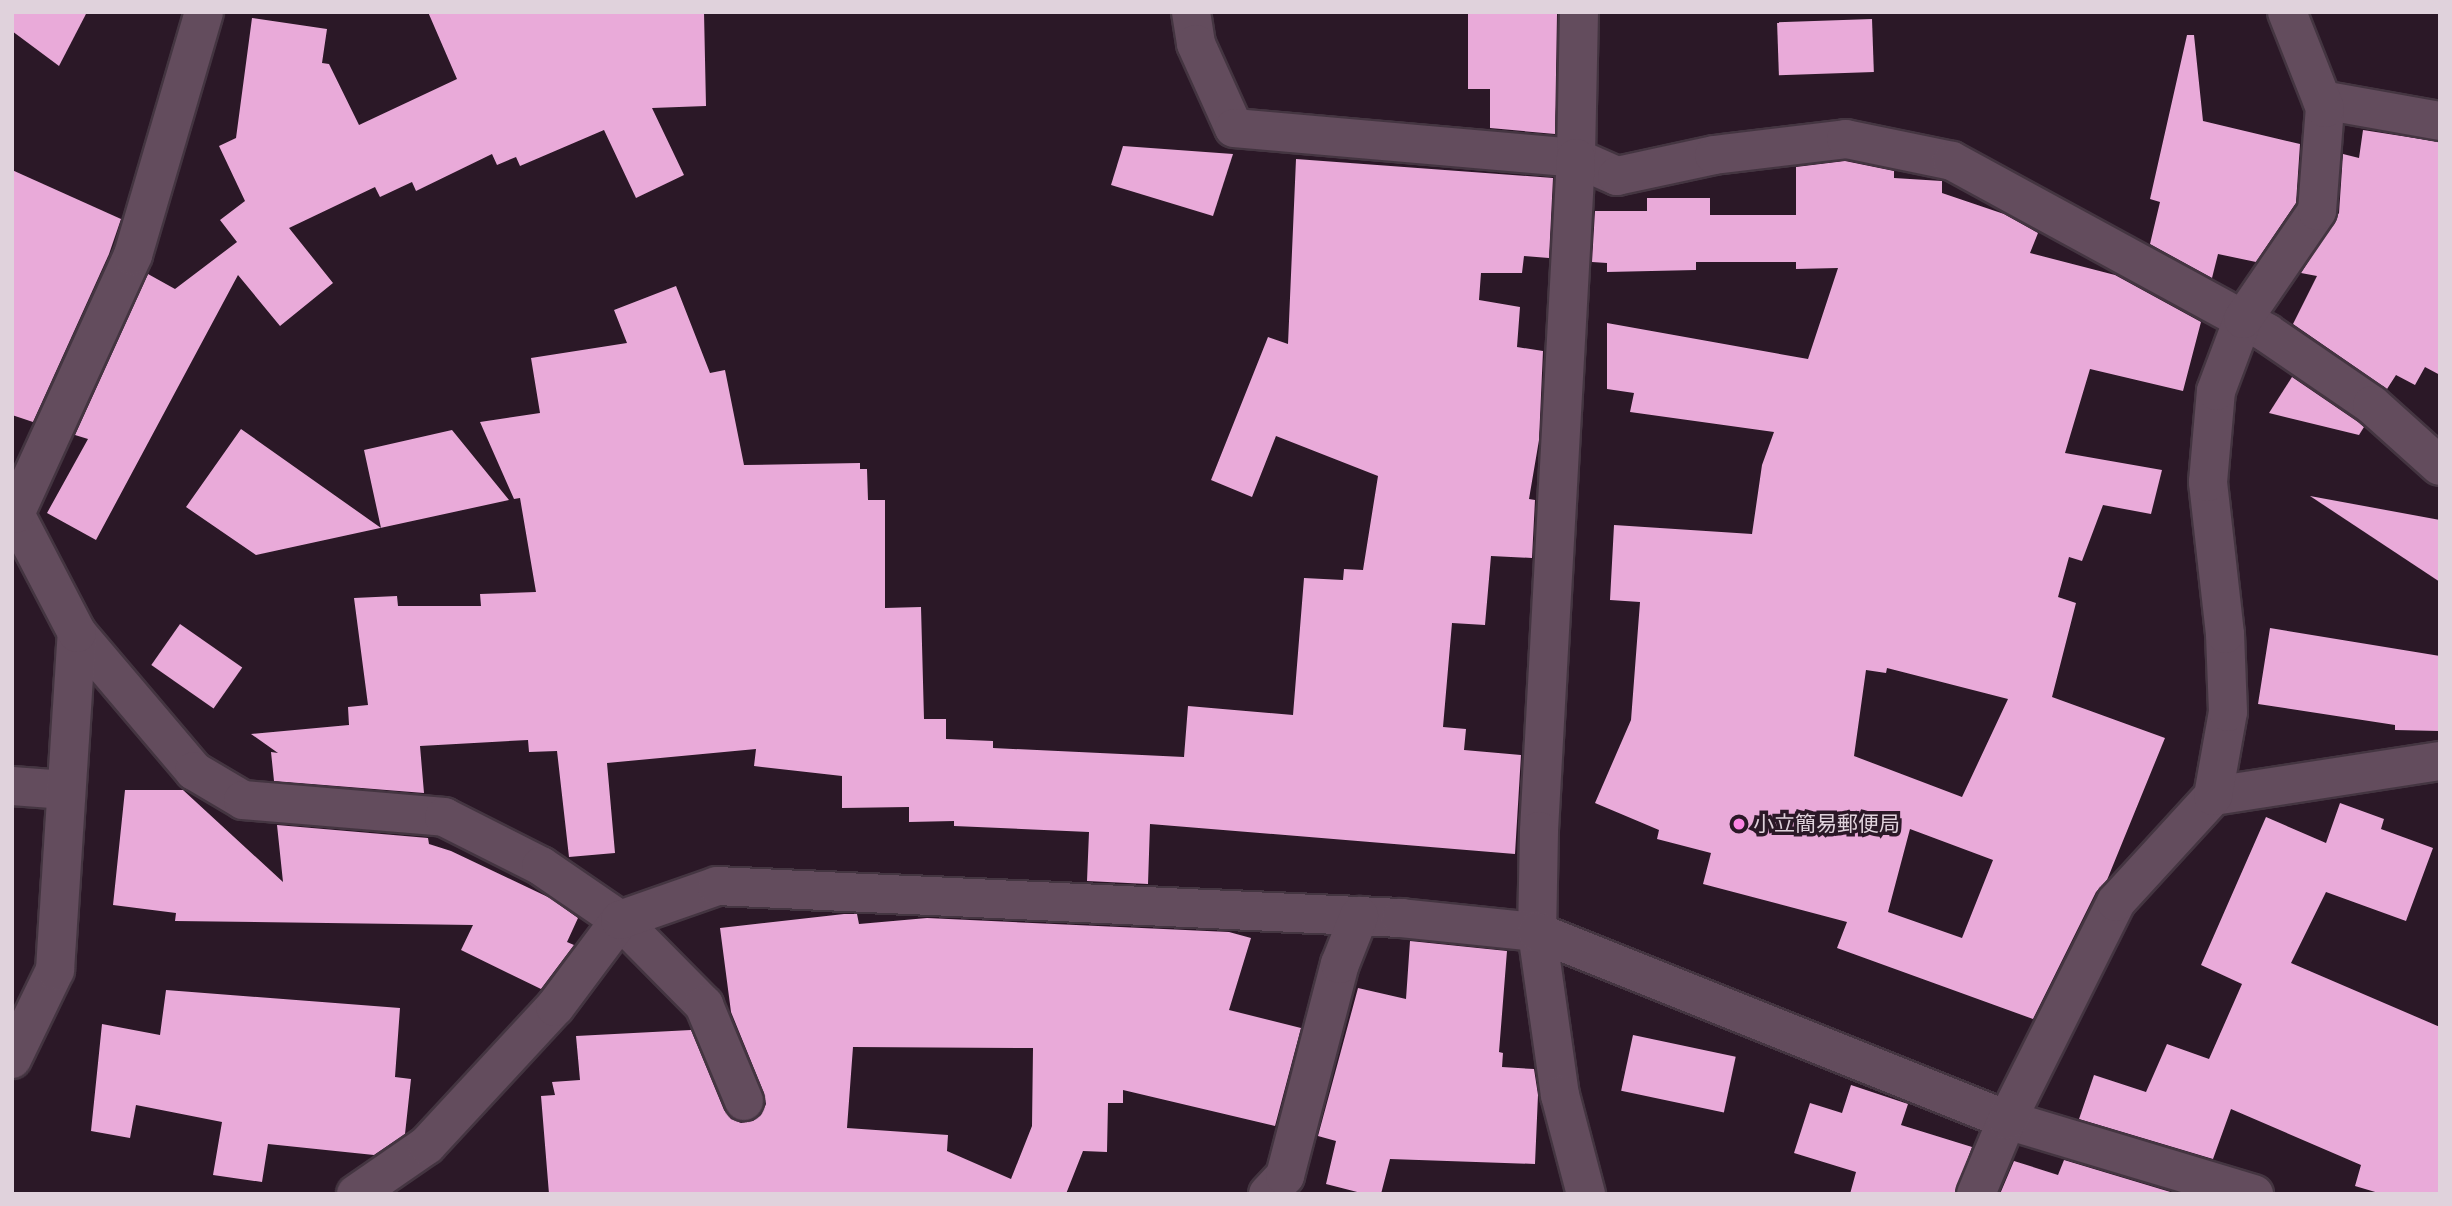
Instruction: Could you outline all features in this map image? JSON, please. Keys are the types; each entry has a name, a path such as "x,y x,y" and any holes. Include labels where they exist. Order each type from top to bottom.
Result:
{"street":[{"path":"204,12 133,255 14,513 77,634 194,771 243,800 444,817 541,866 620,919 704,1005 744,1101"},
{"path":"1191,12 1196,44 1234,128 1577,158 1617,176 1714,155 1846,139 1952,161 2243,319 2372,405 2440,466"},
{"path":"1579,12 1577,158 1539,831 1537,932 1560,1095 1587,1194"},
{"path":"1976,1194 2007,1120 2116,902 2213,796 2228,712 2225,634 2208,482 2217,391 2243,319 2317,211 2325,108 2287,12"},
{"path":"2322,100 2440,121"},
{"path":"12,1059 55,970 77,634"},
{"path":"2213,796 2440,761"},
{"path":"12,786 66,790"},
{"path":"356,1194 428,1145 555,1007 620,919 717,886 1359,916 1537,932 2007,1120 2254,1194"},
{"path":"1268,1194 1285,1176 1340,964 1359,916"}],"building":[{"path":"12,12 87,12 59,66 12,31"},
{"path":"428,12 704,12 706,106 652,108 684,175 636,198 604,130 520,166 516,157 497,165 492,154 416,191 412,182 380,197 375,187 289,228 333,283 280,326 238,275 96,540 47,513 88,439 75,435 148,274 175,289 237,242 220,220 245,201 219,146 236,138 252,18 327,29 322,63 329,64 359,125 457,79"},
{"path":"1468,14 1557,14 1555,134 1490,128 1490,89 1468,89"},
{"path":"1872,19 1874,72 1779,75 1777,22"},
{"path":"2187,35 2194,35 2203,121 2300,144 2296,203 2256,262 2218,254 2212,278 2150,244 2160,202 2150,199"},
{"path":"2363,130 2440,142 2440,375 2425,367 2415,385 2396,375 2387,389 2293,324 2317,276 2301,273 2339,213 2343,154 2359,158"},
{"path":"1123,146 1233,154 1213,216 1111,185"},
{"path":"1296,159 1553,178 1549,258 1524,256 1522,273 1481,273 1479,300 1520,307 1517,347 1543,351 1539,440 1529,499 1535,500 1532,558 1491,556 1485,625 1452,623 1443,727 1466,729 1464,750 1521,755 1515,854 1150,824 1148,884 1087,881 1089,832 954,826 954,821 909,822 909,807 842,808 842,776 754,766 756,749 607,763 615,853 569,857 557,751 529,752 528,740 420,746 424,793 274,781 271,752 278,753 251,734 349,725 348,707 368,705 354,598 397,596 398,606 481,606 480,594 536,592 520,498 514,499 480,422 540,413 531,358 627,343 614,310 676,286 710,373 725,370 744,465 860,463 860,469 867,469 868,500 885,500 885,608 921,607 924,719 946,719 946,739 993,741 993,748 1184,757 1188,706 1293,715 1304,578 1343,580 1344,569 1363,570 1378,476 1276,436 1252,497 1211,480 1268,337 1288,344"},
{"path":"1845,161 1894,171 1894,178 1942,181 1942,193 2004,214 2038,233 2030,253 2115,275 2201,322 2183,391 2090,369 2065,453 2162,470 2151,514 2103,505 2082,561 2069,557 2058,597 2076,603 2052,697 2165,738 2107,880 2096,892 2033,1019 1837,948 1847,922 1703,884 1711,853 1657,839 1659,830 1595,803 1631,720 1640,602 1610,600 1614,525 1752,534 1762,465 1774,432 1630,412 1634,393 1607,389 1607,323 1808,359 1838,268 1796,269 1796,262 1696,262 1696,270 1607,272 1607,263 1592,262 1595,211 1647,211 1647,198 1710,198 1710,215 1796,215 1796,167","holes":["1887,668 2008,699 1962,797 1854,756 1866,670 1886,673","1910,829 1993,860 1962,938 1888,912"]},
{"path":"12,170 121,219 109,254 33,422 12,415"},
{"path":"2292,377 2364,427 2359,435 2269,413"},
{"path":"241,429 381,528 256,555 186,507"},
{"path":"452,430 509,500 381,528 364,450"},
{"path":"2310,496 2440,520 2440,582"},
{"path":"180,624 242,668 214,709 151,665"},
{"path":"2270,628 2440,656 2440,731 2395,730 2395,725 2258,704"},
{"path":"125,790 183,790 283,882 277,825 428,838 429,844 451,851 550,898 578,918 567,942 574,945 541,989 461,950 473,925 175,921 176,913 113,905"},
{"path":"2340,803 2384,819 2381,829 2433,848 2406,921 2326,892 2291,963 2440,1027 2440,1194 2382,1194 2355,1186 2361,1165 2231,1109 2213,1159 2079,1119 2094,1075 2146,1092 2167,1044 2209,1059 2242,984 2201,965 2266,817 2326,843"},
{"path":"857,914 859,924 927,918 1229,932 1251,938 1229,1010 1301,1028 1275,1126 1123,1090 1123,1103 1108,1103 1107,1152 1083,1151 1066,1194 549,1194 541,1096 555,1095 552,1082 580,1080 576,1036 691,1030 724,1110 731,1119 741,1123 753,1121 761,1115 766,1104 764,1093 731,1012 720,928","holes":["853,1047 1033,1048 1032,1126 1011,1179 947,1151 948,1135 847,1128"]},
{"path":"1410,941 1507,951 1499,1052 1503,1053 1502,1067 1534,1069 1538,1095 1535,1164 1390,1159 1381,1194 1365,1194 1326,1184 1336,1141 1318,1136 1358,988 1406,999"},
{"path":"166,990 400,1008 395,1077 411,1079 405,1134 374,1155 268,1144 262,1182 213,1175 222,1122 136,1105 130,1138 91,1131 102,1024 160,1035"},
{"path":"1633,1035 1736,1057 1724,1113 1621,1091"},
{"path":"1851,1085 1908,1104 1901,1125 1972,1147 1955,1194 1850,1194 1856,1172 1794,1153 1810,1103 1842,1113"},
{"path":"2064,1160 2177,1194 2000,1194 2014,1161 2058,1175"}],"place":[{"name":"小立簡易郵便局","path":"1739,824"}]}
